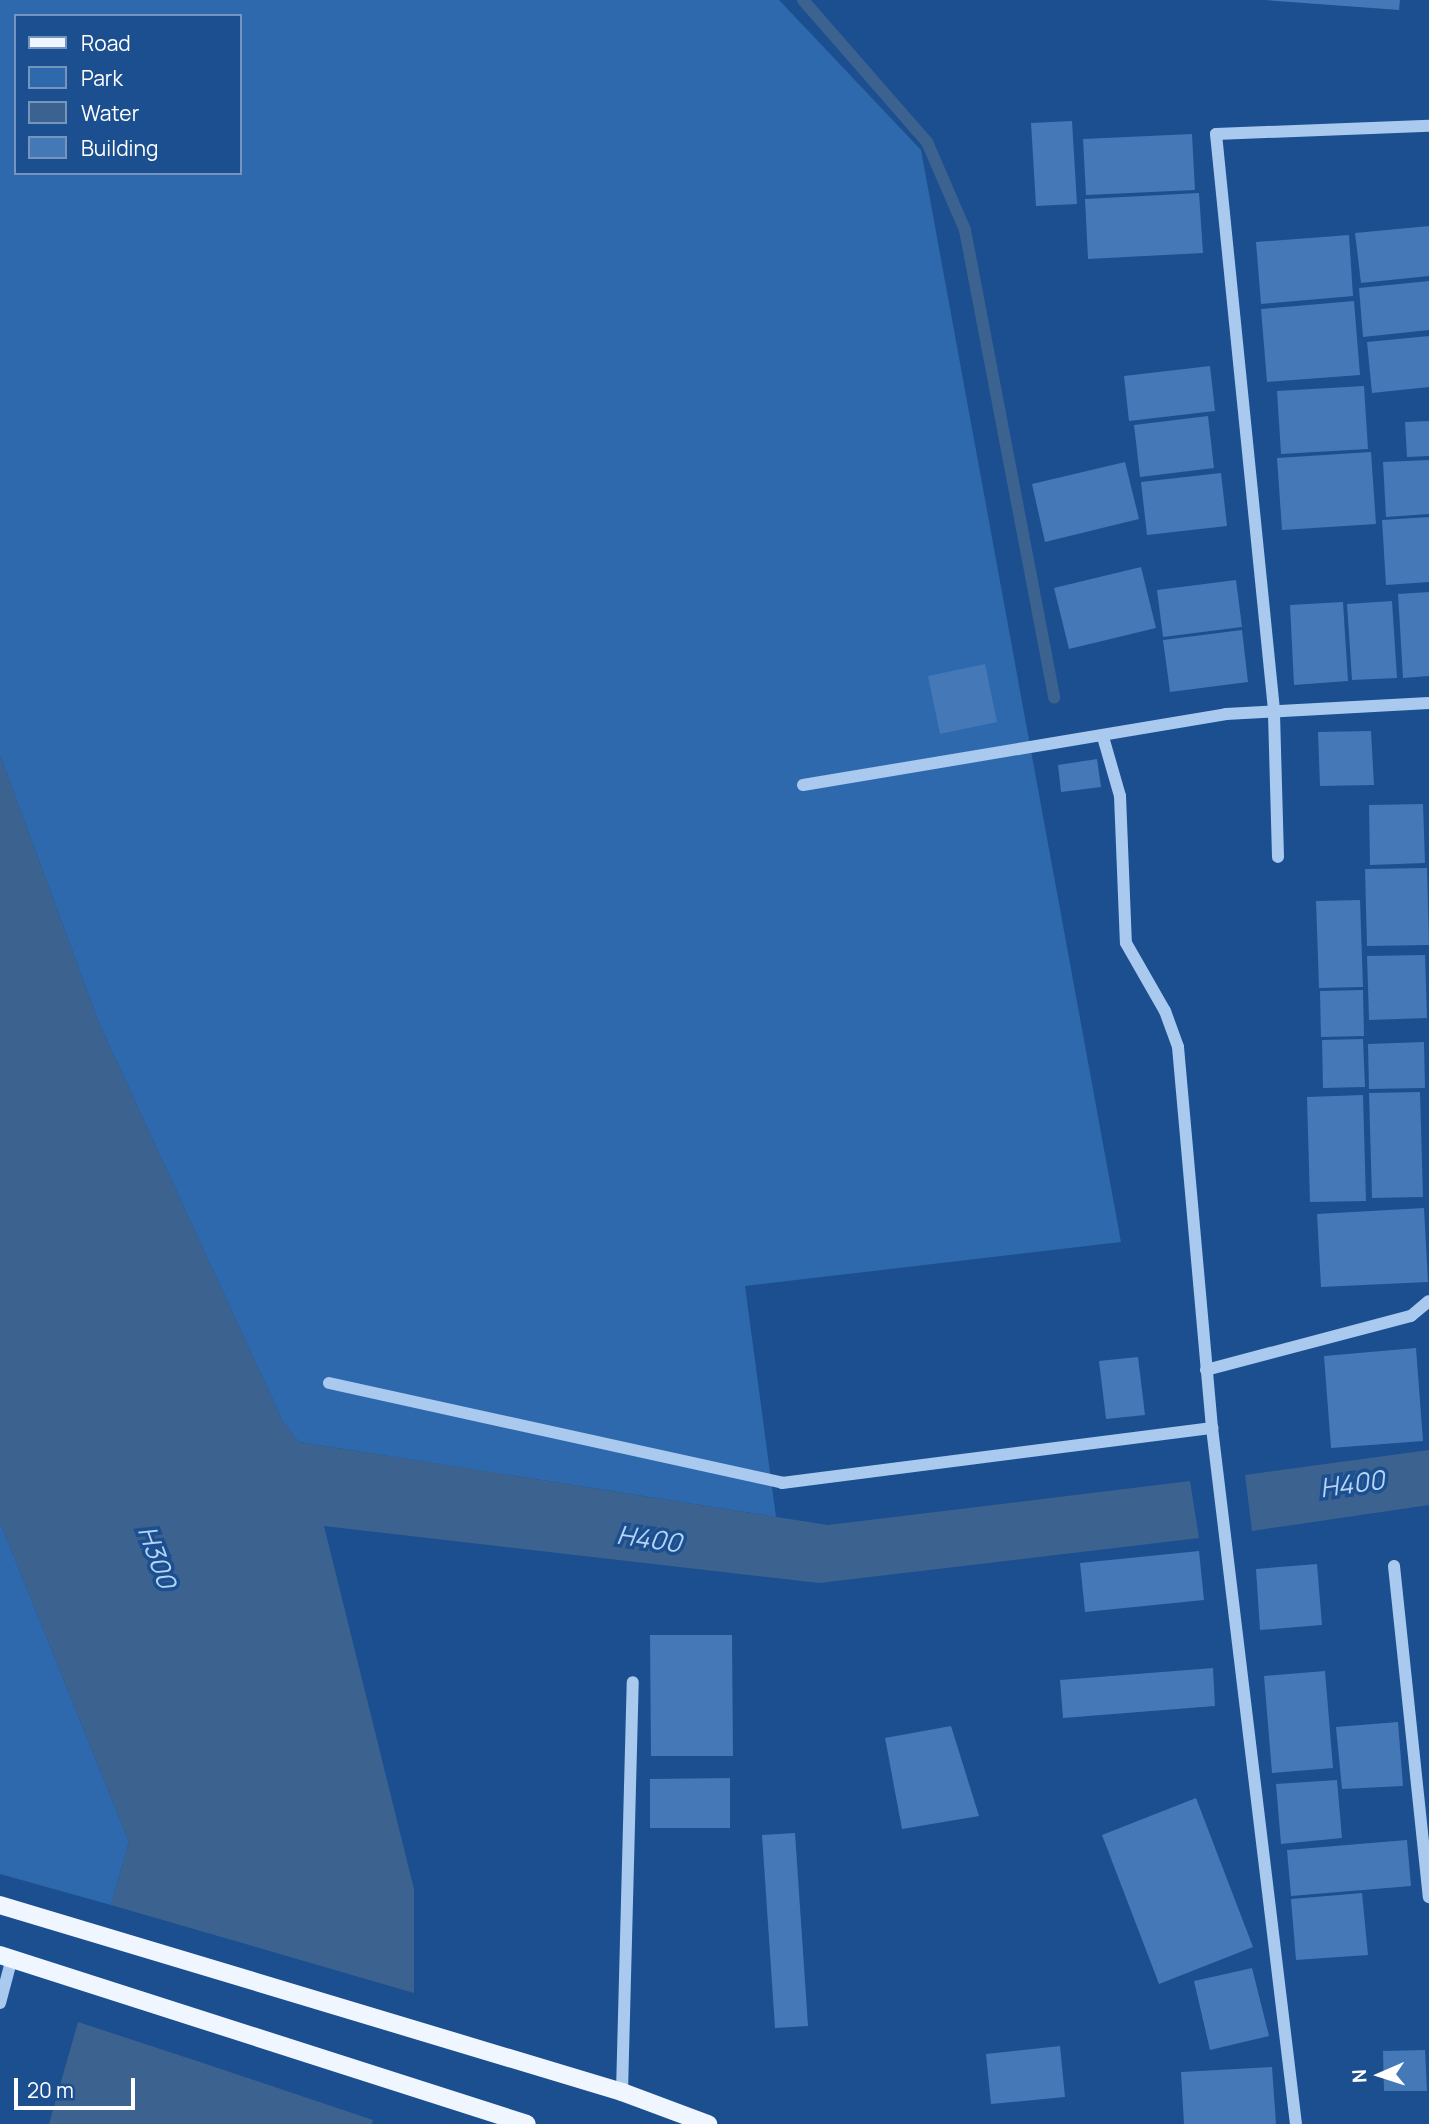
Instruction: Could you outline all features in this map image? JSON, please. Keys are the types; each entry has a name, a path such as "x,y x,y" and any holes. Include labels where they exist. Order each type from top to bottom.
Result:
{"main road":[{"path":"0,1905 622,2092 708,2124"},
{"path":"6,1957 425,2089 527,2124"}],"street":[{"path":"1278,857 1274,710 1216,134 1429,125"},
{"path":"803,785 1076,736 1103,737 1274,710 1429,703"},
{"path":"1103,737 1121,796 1126,943 1165,1011 1178,1047 1212,1428 1296,2124"},
{"path":"1206,1370 1411,1316 1429,1301"},
{"path":"329,1384 782,1483 1212,1428"},
{"path":"1394,1566 1429,1897"},
{"path":"622,2092 634,1682"},
{"path":"0,2003 6,1957"}],"green space":[{"path":"0,0 779,0 921,150 1121,1242 745,1286 776,1517 299,1442 283,1422 99,1023 0,755"},
{"path":"0,1522 129,1842 111,1905 0,1874"}],"water":[{"path":"0,755 99,1023 283,1422 299,1442 828,1525 1190,1481 1199,1538 819,1583 324,1526 414,1889 414,1993 111,1905 129,1842 0,1522"},
{"name":"H400","path":"1429,1450 1429,1505 1252,1531 1245,1475"},
{"path":"78,2022 373,2120 372,2124 49,2124"}],"building":[{"path":"1264,0 1400,0 1399,10"},
{"path":"1072,121 1077,204 1036,206 1031,123"},
{"path":"1192,134 1195,190 1086,195 1083,139"},
{"path":"1199,193 1203,253 1088,259 1085,199"},
{"path":"1429,226 1429,276 1361,283 1355,233"},
{"path":"1349,235 1353,296 1261,304 1256,242"},
{"path":"1429,281 1429,330 1363,337 1359,288"},
{"path":"1354,301 1360,375 1267,382 1261,309"},
{"path":"1429,336 1429,387 1372,393 1367,342"},
{"path":"1210,366 1215,411 1129,421 1124,376"},
{"path":"1364,386 1368,449 1281,454 1277,391"},
{"path":"1208,416 1214,468 1140,477 1134,425"},
{"path":"1429,421 1429,456 1407,457 1405,422"},
{"path":"1371,452 1376,524 1282,530 1277,458"},
{"path":"1429,460 1429,514 1386,517 1383,462"},
{"path":"1125,462 1139,519 1045,542 1032,484"},
{"path":"1221,473 1227,526 1147,535 1141,482"},
{"path":"1429,517 1429,582 1386,585 1382,520"},
{"path":"1141,567 1156,628 1069,649 1054,588"},
{"path":"1236,580 1242,627 1163,637 1157,590"},
{"path":"1429,592 1429,676 1403,678 1398,594"},
{"path":"1392,601 1397,678 1352,680 1347,604"},
{"path":"1343,602 1348,681 1294,685 1290,605"},
{"path":"1242,630 1248,682 1170,692 1163,640"},
{"path":"985,664 997,722 940,734 928,676"},
{"path":"1371,731 1374,785 1320,786 1318,732"},
{"path":"1097,759 1101,787 1061,792 1058,765"},
{"path":"1423,804 1425,863 1370,865 1369,805"},
{"path":"1427,868 1429,945 1367,946 1365,869"},
{"path":"1360,900 1363,987 1319,988 1316,901"},
{"path":"1425,955 1427,1018 1369,1020 1367,956"},
{"path":"1363,990 1364,1036 1321,1037 1320,991"},
{"path":"1363,1039 1365,1087 1323,1088 1322,1040"},
{"path":"1424,1042 1425,1088 1369,1089 1368,1044"},
{"path":"1420,1092 1423,1197 1372,1198 1369,1093"},
{"path":"1363,1095 1366,1201 1310,1202 1307,1097"},
{"path":"1424,1208 1428,1282 1321,1287 1317,1214"},
{"path":"1416,1348 1423,1441 1331,1448 1324,1356"},
{"path":"1138,1357 1145,1415 1106,1419 1099,1361"},
{"path":"1199,1551 1204,1600 1085,1612 1080,1563"},
{"path":"1317,1564 1322,1625 1260,1630 1256,1569"},
{"path":"650,1635 732,1635 733,1756 651,1756"},
{"path":"1213,1668 1215,1706 1063,1718 1060,1680"},
{"path":"1325,1671 1333,1768 1272,1773 1264,1676"},
{"path":"1398,1722 1403,1786 1342,1789 1336,1727"},
{"path":"951,1726 979,1816 902,1829 885,1738"},
{"path":"730,1778 730,1828 650,1828 650,1779"},
{"path":"1337,1780 1342,1838 1281,1844 1276,1784"},
{"path":"1196,1798 1253,1947 1159,1984 1102,1835"},
{"path":"795,1833 808,2026 775,2028 762,1835"},
{"path":"1407,1840 1411,1886 1291,1896 1287,1850"},
{"path":"1362,1893 1368,1955 1296,1960 1291,1899"},
{"path":"1252,1968 1269,2036 1210,2050 1194,1981"},
{"path":"1060,2046 1065,2097 991,2104 986,2054"},
{"path":"1425,2050 1427,2091 1384,2091 1383,2051"},
{"path":"1272,2067 1276,2124 1184,2124 1181,2072"}],"waterway":[{"path":"803,0 927,142 965,230 1054,698"}],"water label":[{"name":"H300","path":"157,1557"}]}
